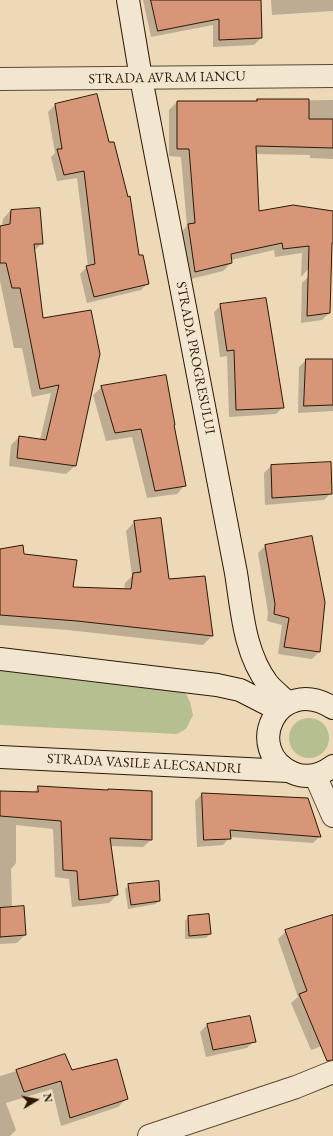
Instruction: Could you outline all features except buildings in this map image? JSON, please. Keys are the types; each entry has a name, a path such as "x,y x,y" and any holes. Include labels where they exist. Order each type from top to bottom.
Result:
{"street":[{"name":"STRADA PROGRESULUI","path":"128,0 141,78 235,565 246,631 252,653 260,672 283,707"},
{"name":"STRADA AVRAM IANCU","path":"0,79 333,76"},
{"path":"0,659 217,685 240,690 283,707"},
{"path":"288,771 279,764 272,754 268,731 272,720 283,707 299,699 311,698 323,701 333,708"},
{"name":"STRADA VASILE ALECSANDRI","path":"0,757 288,771 297,775 306,776 324,771"},
{"path":"324,771 333,816"},
{"path":"149,1136 296,1087 333,1072"}],"green space":[{"path":"0,668 185,692 190,702 193,715 186,729 177,734 0,725"},
{"path":"313,718 320,721 326,727 329,738 328,746 320,755 313,758 305,758 298,755 290,746 289,734 292,727 301,719"}]}
